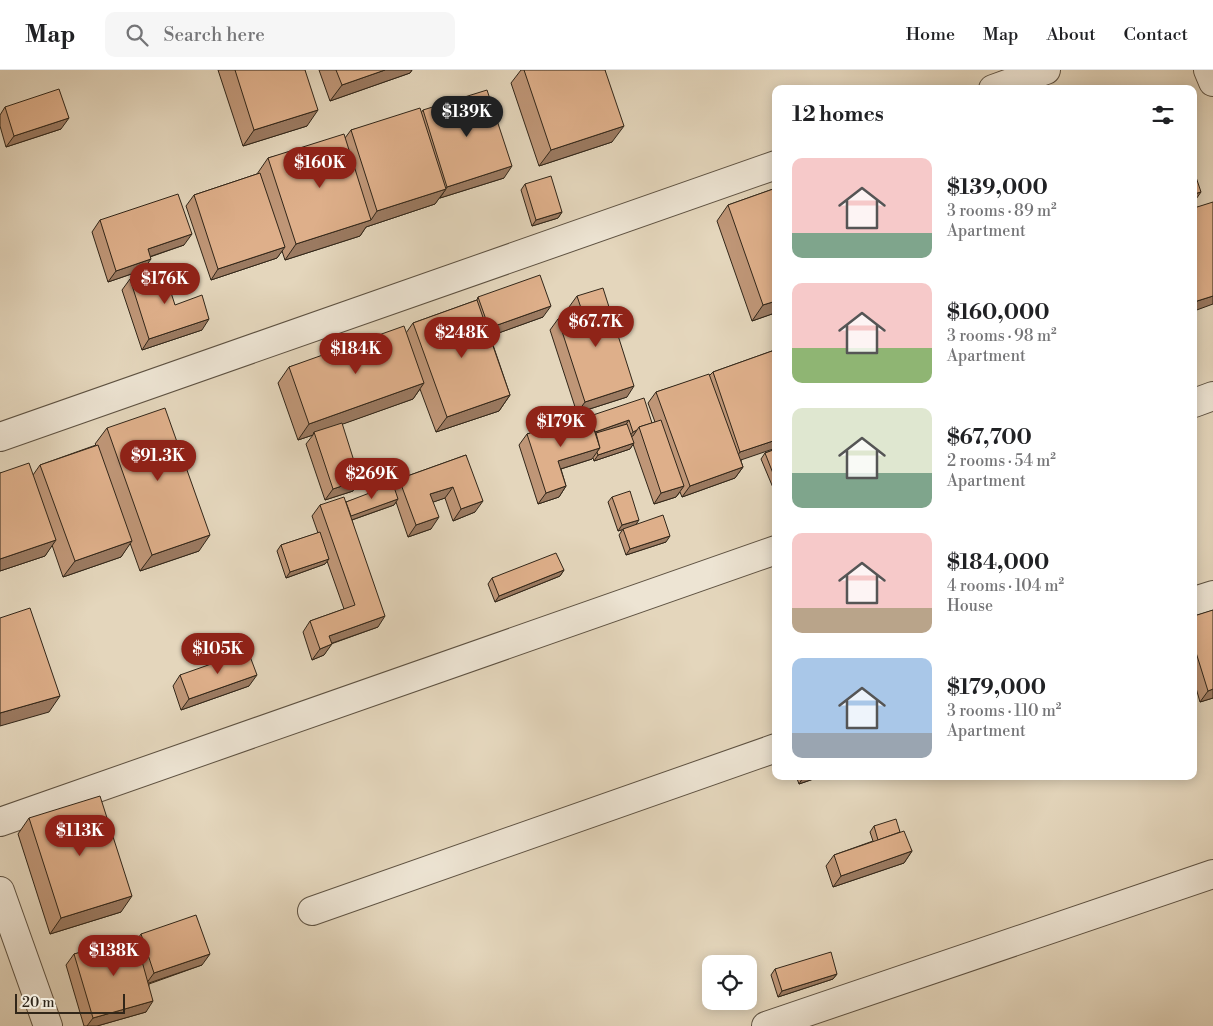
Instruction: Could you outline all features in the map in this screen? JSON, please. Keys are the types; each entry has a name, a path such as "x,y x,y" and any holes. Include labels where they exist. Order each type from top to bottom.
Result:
{"street":[{"path":"1004,85 1046,70"},
{"path":"1208,70 1213,82"},
{"path":"0,437 772,166"},
{"path":"1197,402 1213,396"},
{"path":"0,822 772,551"},
{"path":"1197,600 1213,595"},
{"path":"312,911 772,749"},
{"path":"766,1026 1213,874"},
{"path":"0,891 48,1026"}],"building":[{"path":"235,70 305,70 318,110 254,130"},
{"path":"336,70 385,70 342,85"},
{"path":"524,70 605,70 624,126 551,150"},
{"path":"59,89 69,118 14,136 5,107"},
{"path":"487,90 512,166 447,187 423,110"},
{"path":"420,108 446,189 377,211 351,130"},
{"path":"344,134 371,220 296,244 268,158"},
{"path":"260,173 285,247 218,269 194,195"},
{"path":"551,176 562,212 536,220 525,184"},
{"path":"1197,180 1201,192 1197,193"},
{"path":"772,189 772,302 763,305 728,205"},
{"path":"178,194 192,234 148,249 151,259 116,271 100,220"},
{"path":"1213,202 1213,296 1197,301 1197,207"},
{"path":"163,268 175,305 202,295 209,319 149,339 130,279"},
{"path":"540,275 551,306 489,328 478,297"},
{"path":"603,288 634,386 585,402 558,319 582,311 577,296"},
{"path":"477,300 510,395 447,417 413,323"},
{"path":"404,326 424,383 309,424 289,367"},
{"path":"772,351 772,441 740,452 713,372"},
{"path":"709,374 743,467 690,486 656,392"},
{"path":"644,398 652,423 639,427 633,432 629,420 595,432 590,416"},
{"path":"165,408 210,535 152,555 107,428"},
{"path":"589,414 600,448 558,461 566,486 546,493 527,434"},
{"path":"661,420 684,486 661,493 639,427"},
{"path":"342,423 360,480 333,489 314,432"},
{"path":"627,424 634,443 598,455 597,452 600,448 596,433"},
{"path":"98,445 132,541 75,561 40,465"},
{"path":"772,450 772,471 765,453"},
{"path":"466,455 483,501 461,509 453,487 430,494 439,517 416,525 399,479"},
{"path":"29,463 56,540 0,559 0,473"},
{"path":"393,484 398,499 351,516 346,502"},
{"path":"630,491 639,520 622,525 612,497"},
{"path":"344,497 385,616 329,636 332,644 320,649 310,621 355,605 320,505"},
{"path":"663,515 670,536 630,549 623,529"},
{"path":"320,532 329,559 290,572 281,545"},
{"path":"556,553 564,570 499,596 492,578"},
{"path":"30,608 60,696 0,713 0,618"},
{"path":"1213,610 1213,689 1208,691 1197,656 1197,615"},
{"path":"248,651 257,675 189,699 180,675"},
{"path":"100,796 132,896 61,918 29,818"},
{"path":"896,819 900,832 878,840 874,826"},
{"path":"904,831 912,851 841,876 834,855"},
{"path":"196,915 210,954 154,973 141,934"},
{"path":"135,936 153,1001 93,1018 74,954"},
{"path":"831,952 837,974 782,991 775,969"}]}
